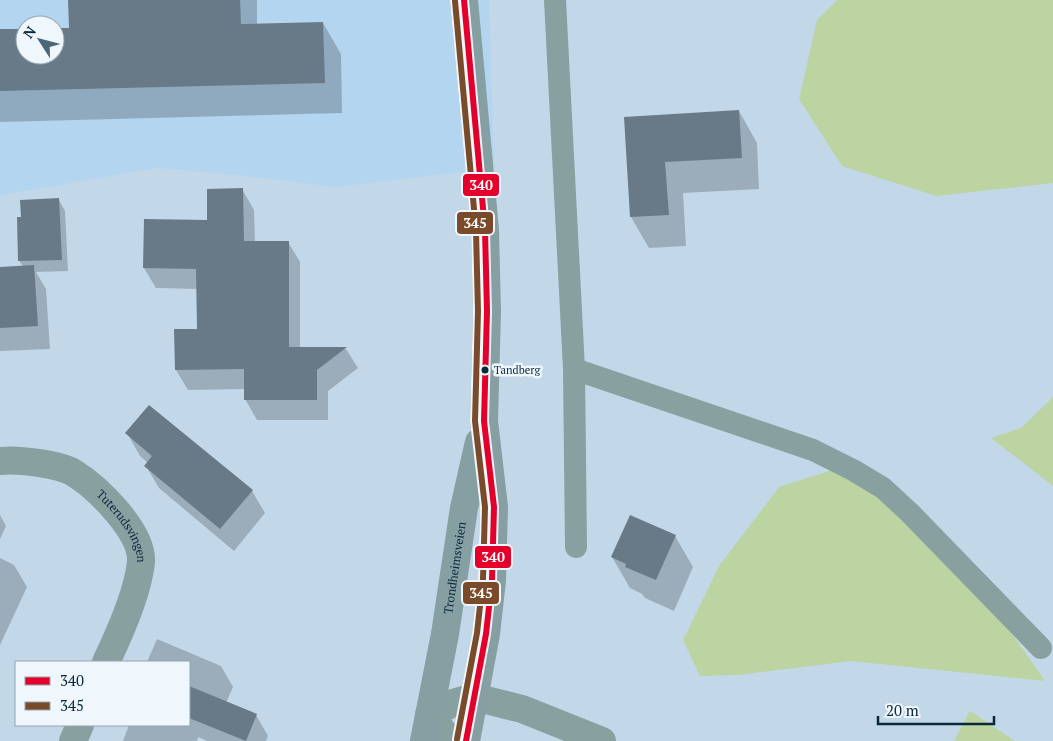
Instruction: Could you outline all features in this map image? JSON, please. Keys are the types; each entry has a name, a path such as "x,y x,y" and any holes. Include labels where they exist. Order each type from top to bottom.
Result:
{"main road":[{"name":"Trondheimsveien","path":"464,0 485,230 487,311 484,421 494,516 491,589 486,634 466,741"},
{"name":"Trondheimsveien","path":"427,728 447,625 464,508 484,421"}],"street":[{"name":"Tuterudsvingen","path":"0,461 9,460 42,464 73,473 105,498 126,523 136,543 141,560 136,587 106,661"},
{"path":"457,741 427,728 453,703 474,697 522,709 602,741"},
{"path":"73,741 80,726"}],"lane":[{"path":"555,0 574,369 576,547"},
{"path":"574,369 813,450 860,474 883,488 910,513 1041,648"}],"shaded area":[{"path":"0,0 489,0 494,168 335,187 158,168 0,195"}],"green space":[{"path":"837,0 1053,0 1053,183 936,196 842,166 799,99 817,20"},
{"path":"1053,397 1053,486 991,438 1021,428"},
{"path":"845,466 976,582 1045,681 851,661 737,675 700,676 683,640 719,566 779,487"},
{"path":"970,711 1015,741 954,741"}],"building":[{"path":"68,0 240,0 241,24 323,22 325,83 0,91 0,29 15,29 15,65 65,65 65,28 69,28"},
{"path":"739,110 742,158 665,162 669,215 630,217 624,117"},
{"path":"243,188 244,241 289,241 289,347 347,347 317,370 317,400 244,400 244,369 175,370 174,329 197,329 196,269 143,268 144,219 207,220 207,189"},
{"path":"59,198 62,260 18,261 17,217 21,217 20,200"},
{"path":"34,265 38,326 0,328 0,267"},
{"path":"149,405 253,490 220,529 144,466 152,456 125,433"},
{"path":"630,515 676,535 656,580 625,567 626,564 611,557"},
{"path":"190,686 257,714 246,741 190,718"}],"transit line":[{"name":"340","path":"464,0 485,230 487,311 484,421 494,507 492,580 486,634 466,741"},
{"name":"345","path":"455,1 476,231 478,311 475,421 485,507 483,579 477,633 457,739"}],"place":[{"name":"Tandberg","path":"485,370"}]}
